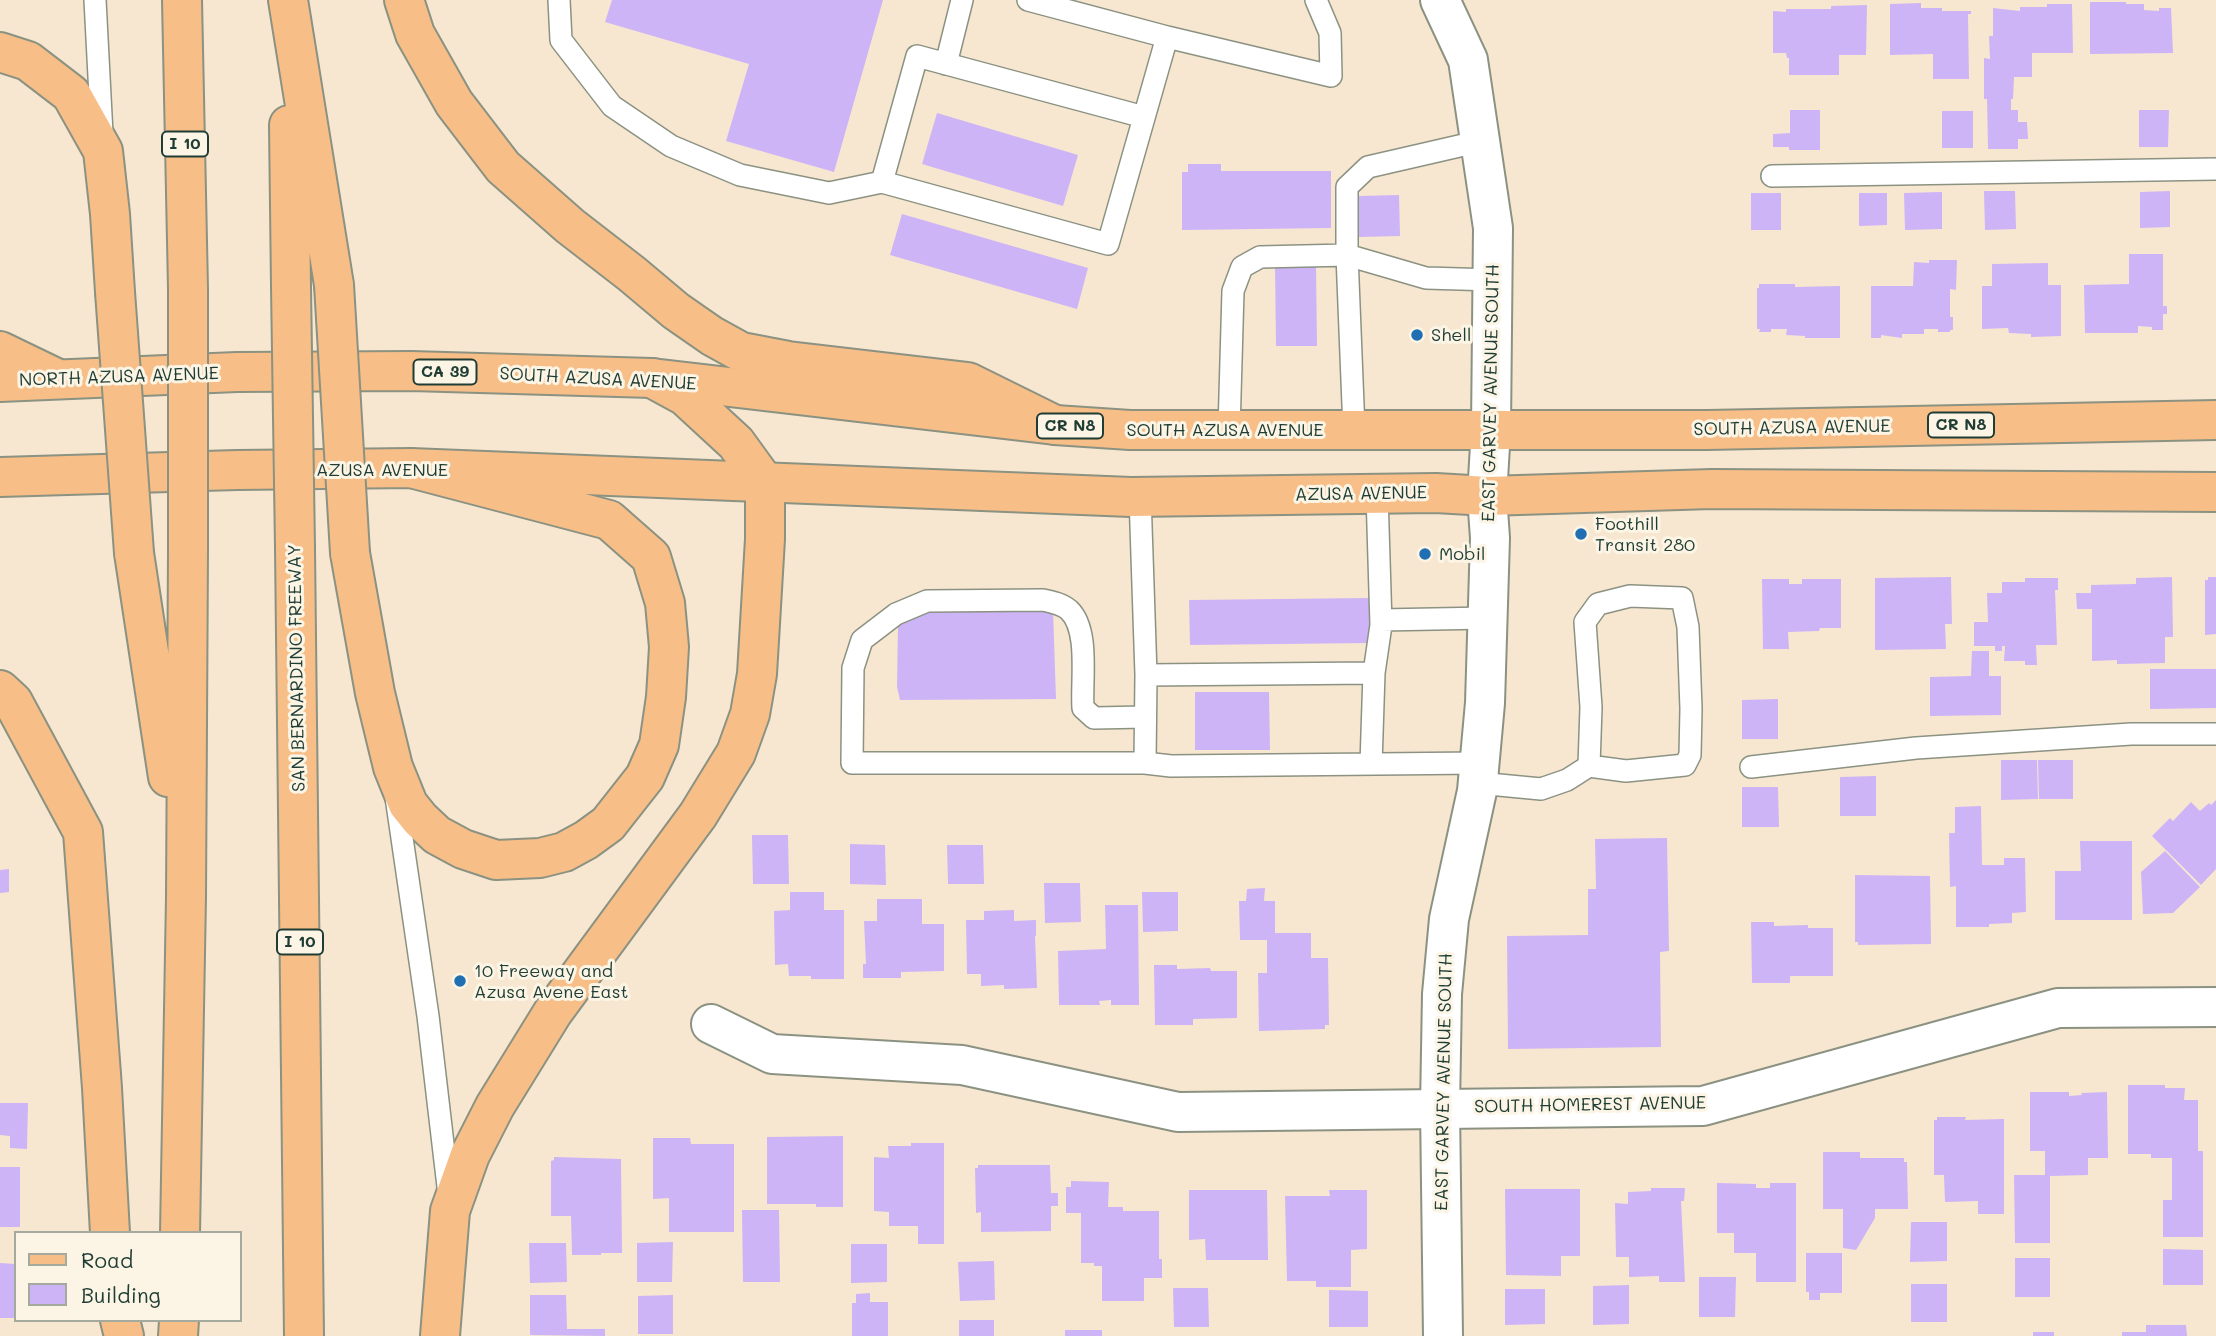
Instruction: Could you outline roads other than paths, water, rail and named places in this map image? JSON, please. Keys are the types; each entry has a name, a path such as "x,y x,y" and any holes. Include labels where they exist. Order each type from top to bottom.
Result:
{"main road":[{"name":"I 10","path":"180,1231 188,551 188,289 182,0"},
{"path":"288,0 334,285 350,552 375,693 393,767 408,804 420,820 437,835 463,849 496,860 540,858 565,852 608,824 645,777 659,745 669,647 665,603 651,556 610,520 411,468"},
{"name":"SAN BERNARDINO FREEWAY","path":"288,0 304,1336"},
{"path":"404,0 415,34 454,103 503,167 570,226 712,337 741,352 789,361 968,382 1055,425"},
{"path":"0,52 28,61 71,94 103,151 110,214 134,553 186,897"},
{"path":"0,351 56,378"},
{"name":"SOUTH AZUSA AVENUE","path":"237,372 411,371 652,378 1055,425 1130,430 1707,430 2216,420"},
{"name":"NORTH AZUSA AVENUE","path":"0,382 237,372"},
{"path":"440,1336 450,1211 470,1155 495,1107 553,1012 698,815 736,753 750,714 757,674 765,539 765,483 736,443 685,396 652,378"},
{"name":"AZUSA AVENUE","path":"0,477 411,468 1140,496 1436,493 1487,496"},
{"path":"1487,496 1712,489 2216,492"},
{"path":"0,690 13,702 82,832 102,1088 110,1231"}],"street":[{"name":"EAST GARVEY AVENUE SOUTH","path":"1440,0 1468,60 1493,228 1492,429 1487,496 1490,538 1485,703 1479,773 1449,919 1442,994 1440,1107 1443,1336"},
{"name":"SOUTH HOMEREST AVENUE","path":"711,1024 772,1055 962,1065 1178,1112 1703,1105 2057,1007 2216,1007"}],"lane":[{"path":"95,0 103,151"},
{"path":"559,0 561,40 612,106 671,146 740,175 829,193 881,182 1108,244 1167,37"},
{"path":"946,64 962,0"},
{"path":"1028,0 1331,76 1330,33 1316,0"},
{"path":"881,182 917,56 1144,117"},
{"path":"1354,430 1347,187 1368,167 1480,141"},
{"path":"1772,177 2216,169"},
{"path":"1229,430 1233,290 1242,267 1260,257 1347,255 1426,278 1493,280"},
{"path":"1371,764 1374,673 1381,621 1377,494"},
{"path":"1140,496 1146,763"},
{"path":"1145,717 1094,718 1083,708 1082,635 1070,611 1059,604 1044,600 927,601 896,614 862,640 853,667 852,763 1146,763 1171,766 1371,764 1479,773 1541,789 1567,780 1589,766 1626,771 1685,765 1690,755 1691,709 1688,627 1682,598 1630,597 1598,604 1585,622 1591,707 1589,766"},
{"path":"1381,621 1487,618"},
{"path":"1146,675 1374,673"},
{"path":"1751,767 1916,748 2131,734 2216,734"},
{"path":"393,767 428,1016 450,1211"}],"place":[{"name":"Shell","path":"1417,335"},
{"name":"Foothill Transit 280","path":"1581,534"},
{"name":"Mobil","path":"1425,554"},
{"name":"10 Freeway and Azusa Avene East","path":"460,981"}]}
